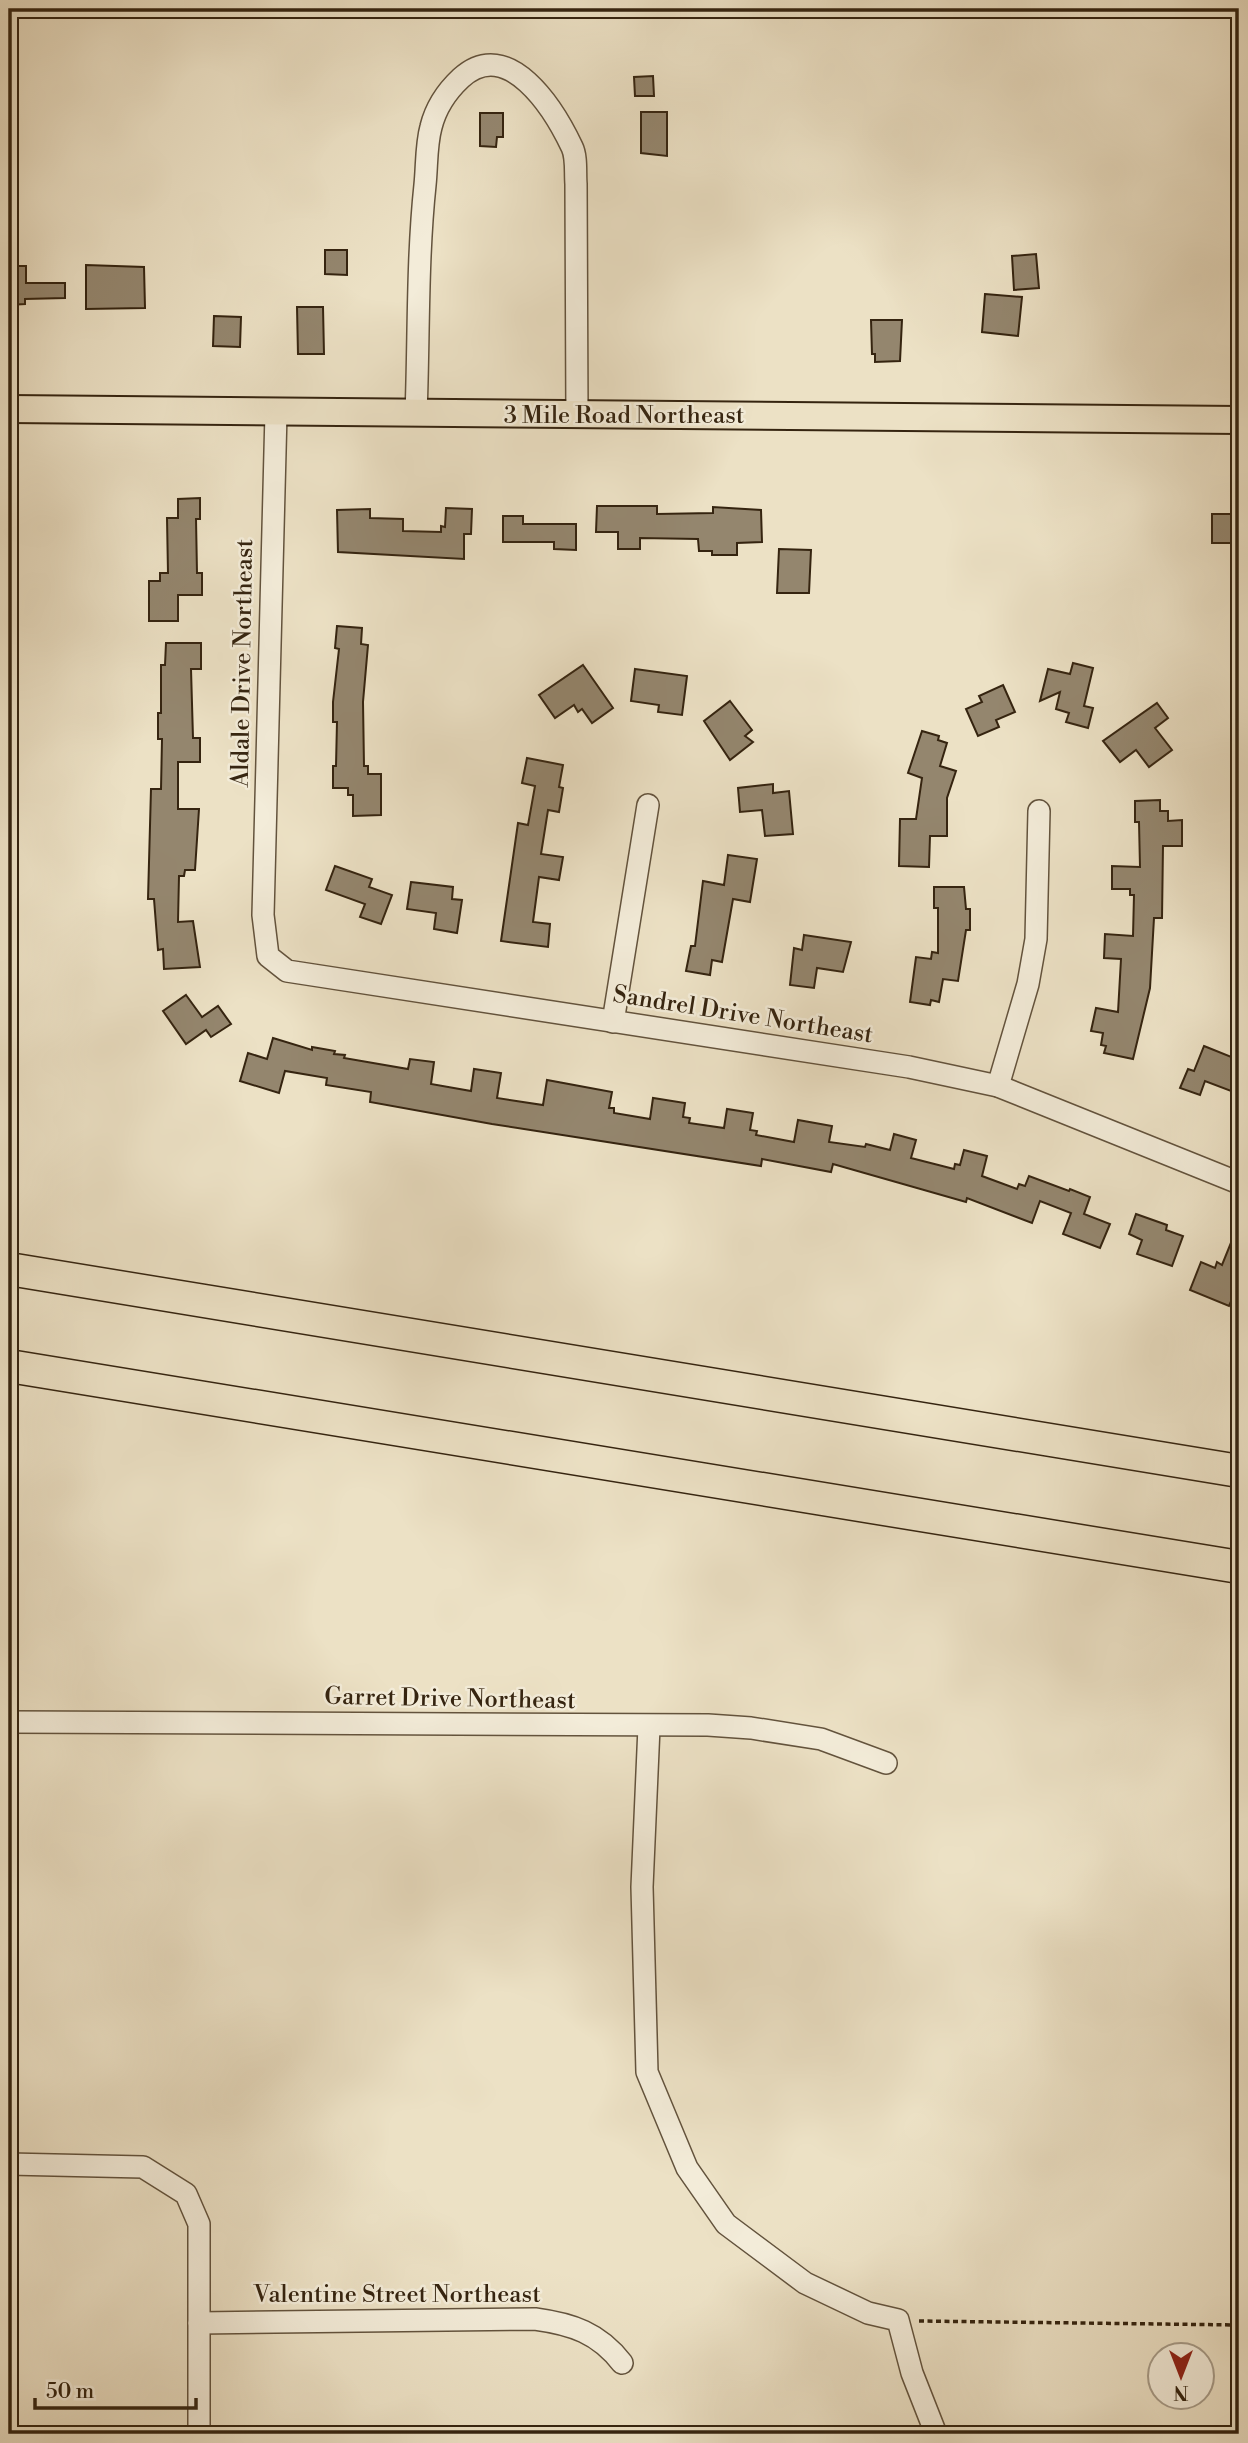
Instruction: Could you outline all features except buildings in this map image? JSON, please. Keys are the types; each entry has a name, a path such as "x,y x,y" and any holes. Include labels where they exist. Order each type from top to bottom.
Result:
{"highway":[{"path":"9,1269 1239,1471"},
{"path":"9,1366 1239,1567"}],"main road":[{"name":"3 Mile Road Northeast","path":"9,410 1239,420"}],"street":[{"path":"416,415 422,219 430,128 447,92 481,65 499,65 522,75 536,90 573,149 577,195 577,416"},
{"name":"Aldale Drive Northeast","path":"263,915 276,413"},
{"path":"613,1022 648,805"},
{"path":"998,1086 1028,984 1036,939 1039,811"},
{"name":"Sandrel Drive Northeast","path":"263,915 268,956 288,971 909,1067 998,1086 1239,1182"},
{"name":"Garret Drive Northeast","path":"9,1722 649,1727 708,1725 787,1732 821,1739 886,1763"},
{"path":"649,1727 642,1887 647,2072 687,2168 726,2224 805,2283 868,2313 898,2320 912,2374 936,2434"},
{"path":"9,2164 143,2167 172,2182 187,2194 199,2224 199,2434"},
{"name":"Valentine Street Northeast","path":"199,2323 535,2319 557,2322 596,2336 622,2363"}],"path":[{"path":"898,2320 1239,2325"}]}
